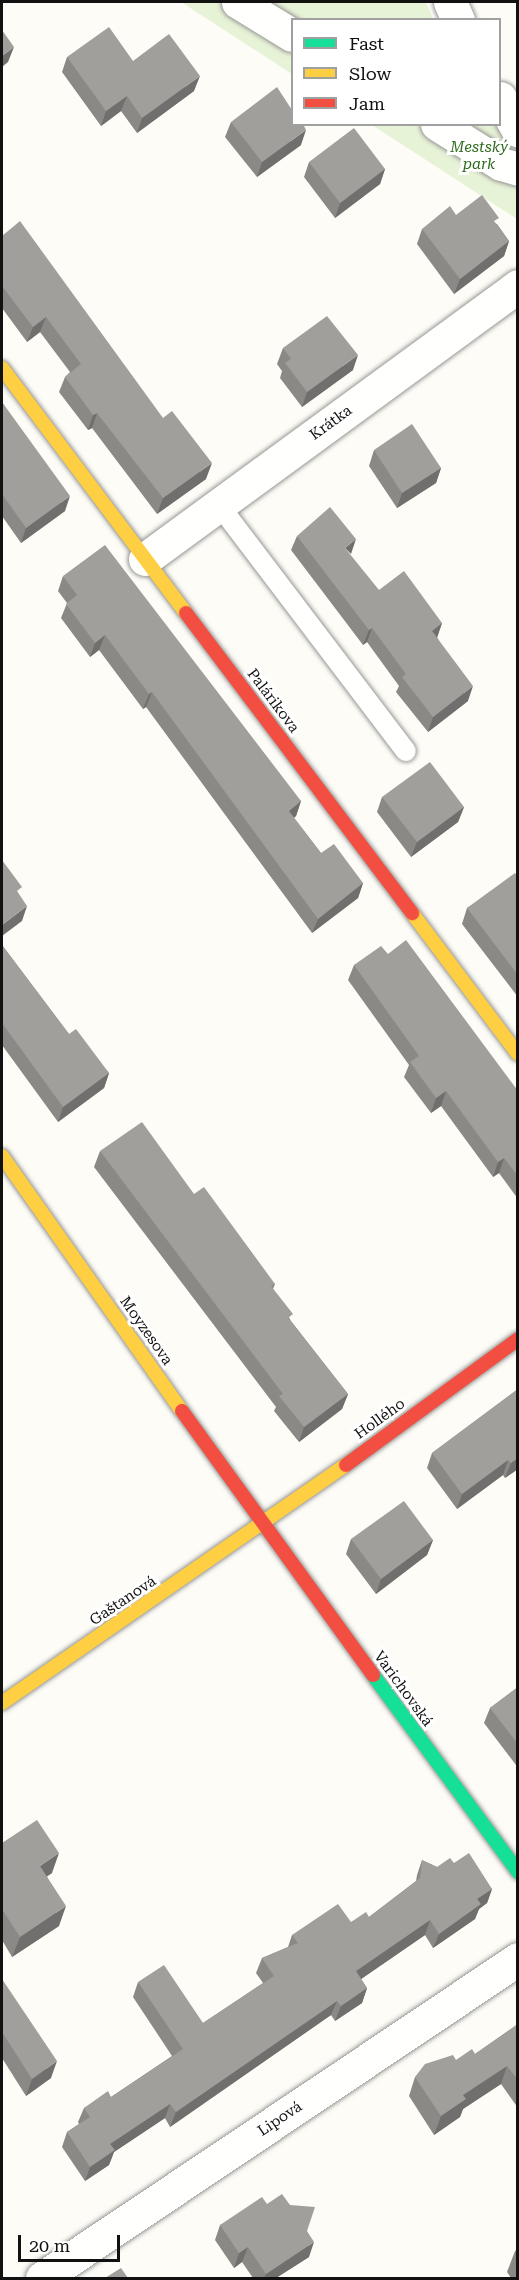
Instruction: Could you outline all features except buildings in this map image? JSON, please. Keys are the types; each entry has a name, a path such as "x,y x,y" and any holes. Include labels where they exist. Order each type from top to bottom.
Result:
{"street":[{"path":"238,2 291,34"},
{"path":"450,2 457,18"},
{"path":"501,100 518,130"},
{"path":"440,126 501,164 518,169"},
{"name":"Krátka","path":"145,559 518,286"},
{"name":"Palárikova","path":"2,368 518,1054"},
{"name":"Moyzesova","path":"2,1156 263,1525"},
{"name":"Hollého","path":"263,1525 518,1339"},
{"name":"Gaštanová","path":"2,1703 263,1525"},
{"name":"Varichovská","path":"263,1525 518,1872"},
{"name":"Lipová","path":"42,2278 518,1959"}],"lane":[{"path":"219,505 405,751"}],"green space":[{"path":"181,2 426,2 433,18 291,18 291,73"},
{"name":"Mestský park","path":"374,126 495,126 517,155 517,219"}],"traffic: fast":[{"path":"373,1675 518,1872"}],"traffic: slow":[{"path":"2,368 186,613"},
{"path":"412,913 518,1054"},
{"path":"2,1156 182,1411"},
{"path":"2,1703 346,1465"}],"traffic: jam":[{"path":"186,613 412,913"},
{"path":"346,1465 518,1339"},
{"path":"182,1411 373,1675"}]}
